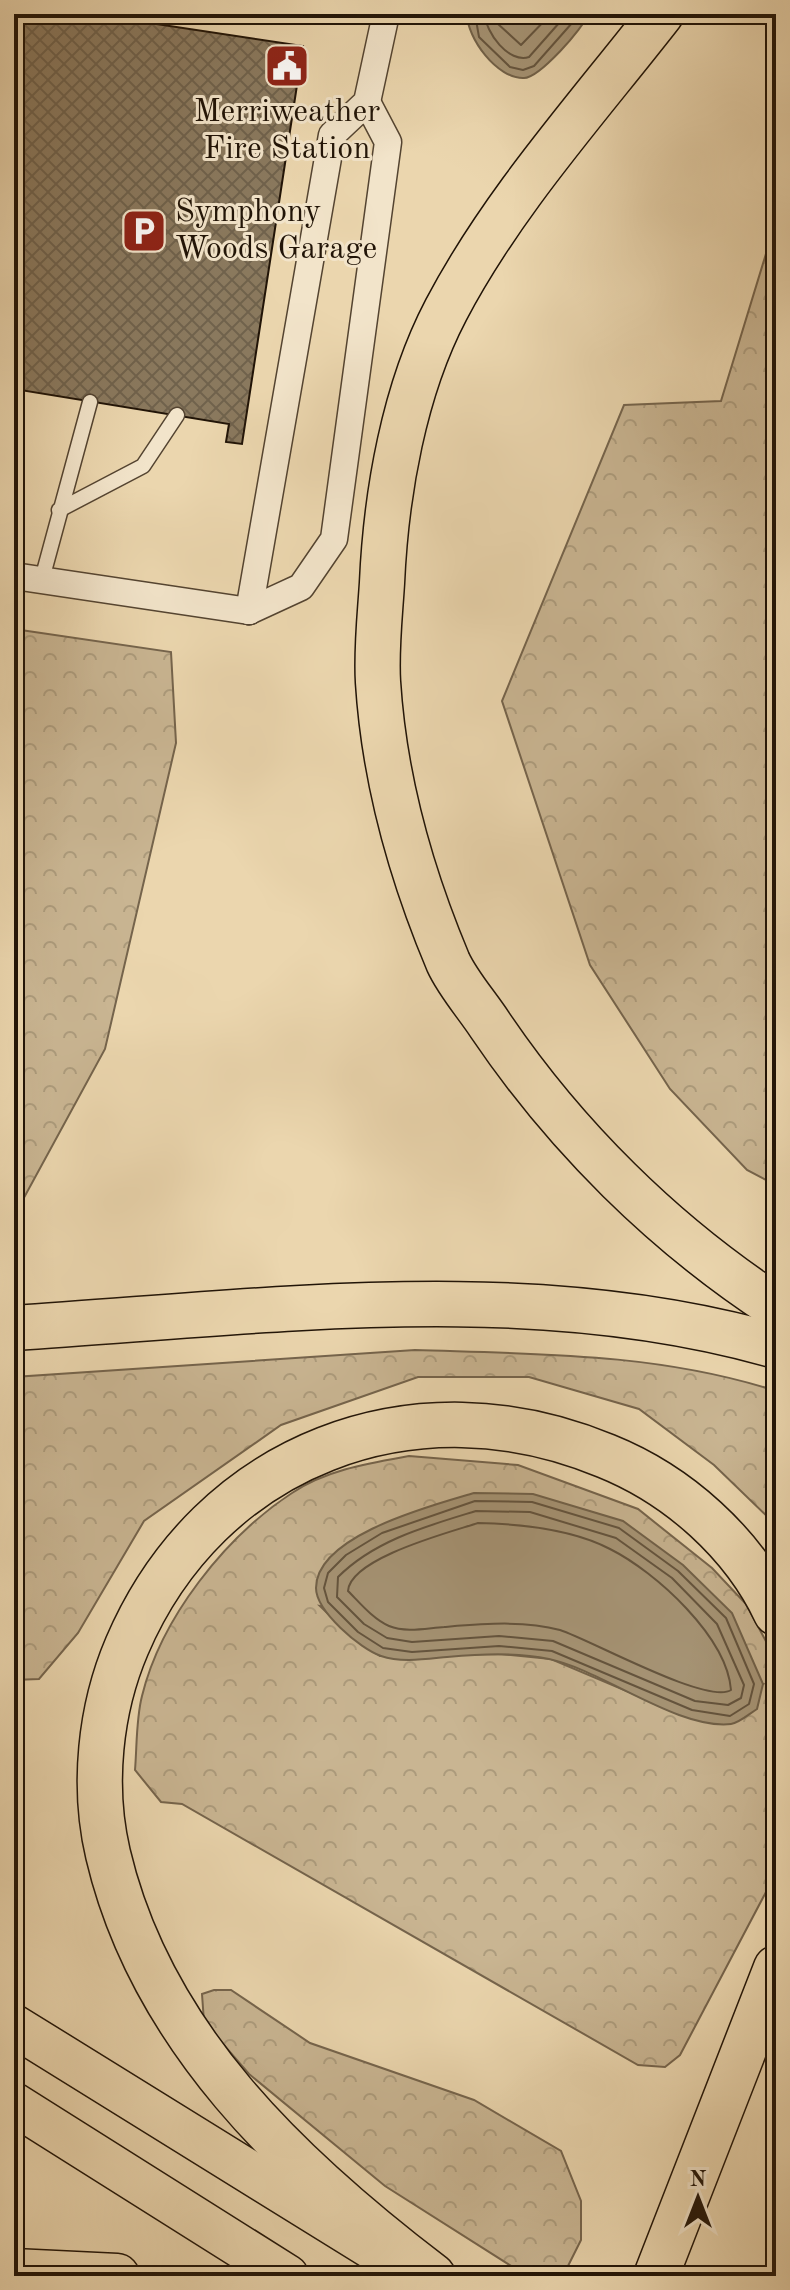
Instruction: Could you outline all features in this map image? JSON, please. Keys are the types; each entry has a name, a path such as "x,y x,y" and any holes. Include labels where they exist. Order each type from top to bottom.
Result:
{"highway":[{"path":"661,14 494,230 444,312 410,403 393,468 383,562 378,678 386,758 413,863 450,965 510,1054 577,1139 716,1268 776,1307"},
{"path":"14,1328 351,1307 503,1304 614,1313 723,1331 776,1346"},
{"path":"433,2276 358,2219 267,2132 201,2054 152,1977 126,1913 107,1852 101,1790 103,1733 114,1675 140,1617 171,1569 207,1525 243,1493 288,1466 340,1443 398,1430 456,1424 515,1428 574,1442 631,1466 686,1501 733,1548 776,1613"},
{"path":"657,2276 776,1968"},
{"path":"657,2276 776,2046"},
{"path":"14,2271 117,2276"}],"main road":[{"path":"14,2026 416,2276"},
{"path":"14,2104 287,2276"}],"street":[{"path":"249,611 332,135 367,102 386,14"},
{"path":"14,576 249,611 301,587 334,539 388,142 367,102"}],"lane":[{"path":"42,579 90,402"},
{"path":"59,510 143,466 177,415"}],"green space":[{"path":"776,221 776,1185 747,1170 670,1089 590,965 502,701 624,405 721,401"},
{"path":"14,629 171,652 176,743 105,1049 14,1216"},
{"path":"415,1350 643,1362 732,1378 776,1391 776,1525 714,1465 639,1409 529,1377 418,1377 281,1425 144,1521 78,1633 39,1679 14,1680 14,1377"},
{"path":"409,1456 518,1465 638,1509 712,1568 746,1604 776,1660 776,1873 680,2055 665,2067 638,2065 182,1804 161,1802 135,1770 140,1705 151,1667 180,1609 220,1556 267,1511 305,1485 348,1468","holes":["320,1606 763,1684 690,1718 551,1659 499,1654 380,1656 353,1638"]},
{"path":"231,1990 310,2043 474,2100 561,2151 581,2201 581,2240 566,2270 557,2276 527,2276 385,2186 249,2074 204,2022 202,1994"}],"water":[{"path":"467,14 588,14 560,51 540,70 524,78 504,72 485,55 472,34"},
{"path":"474,1493 533,1494 623,1521 683,1565 732,1613 763,1684 757,1709 731,1724 688,1718 570,1665 524,1655 414,1660 381,1656 351,1637 331,1618 316,1588 321,1569 335,1552 380,1525"}],"building":[{"name":"Symphony Woods Garage","path":"14,14 90,14 303,46 242,444 226,442 229,424 14,389"}],"place":[{"name":"Merriweather Fire Station","path":"287,66"},
{"name":"Symphony Woods Garage","path":"144,231"}]}
